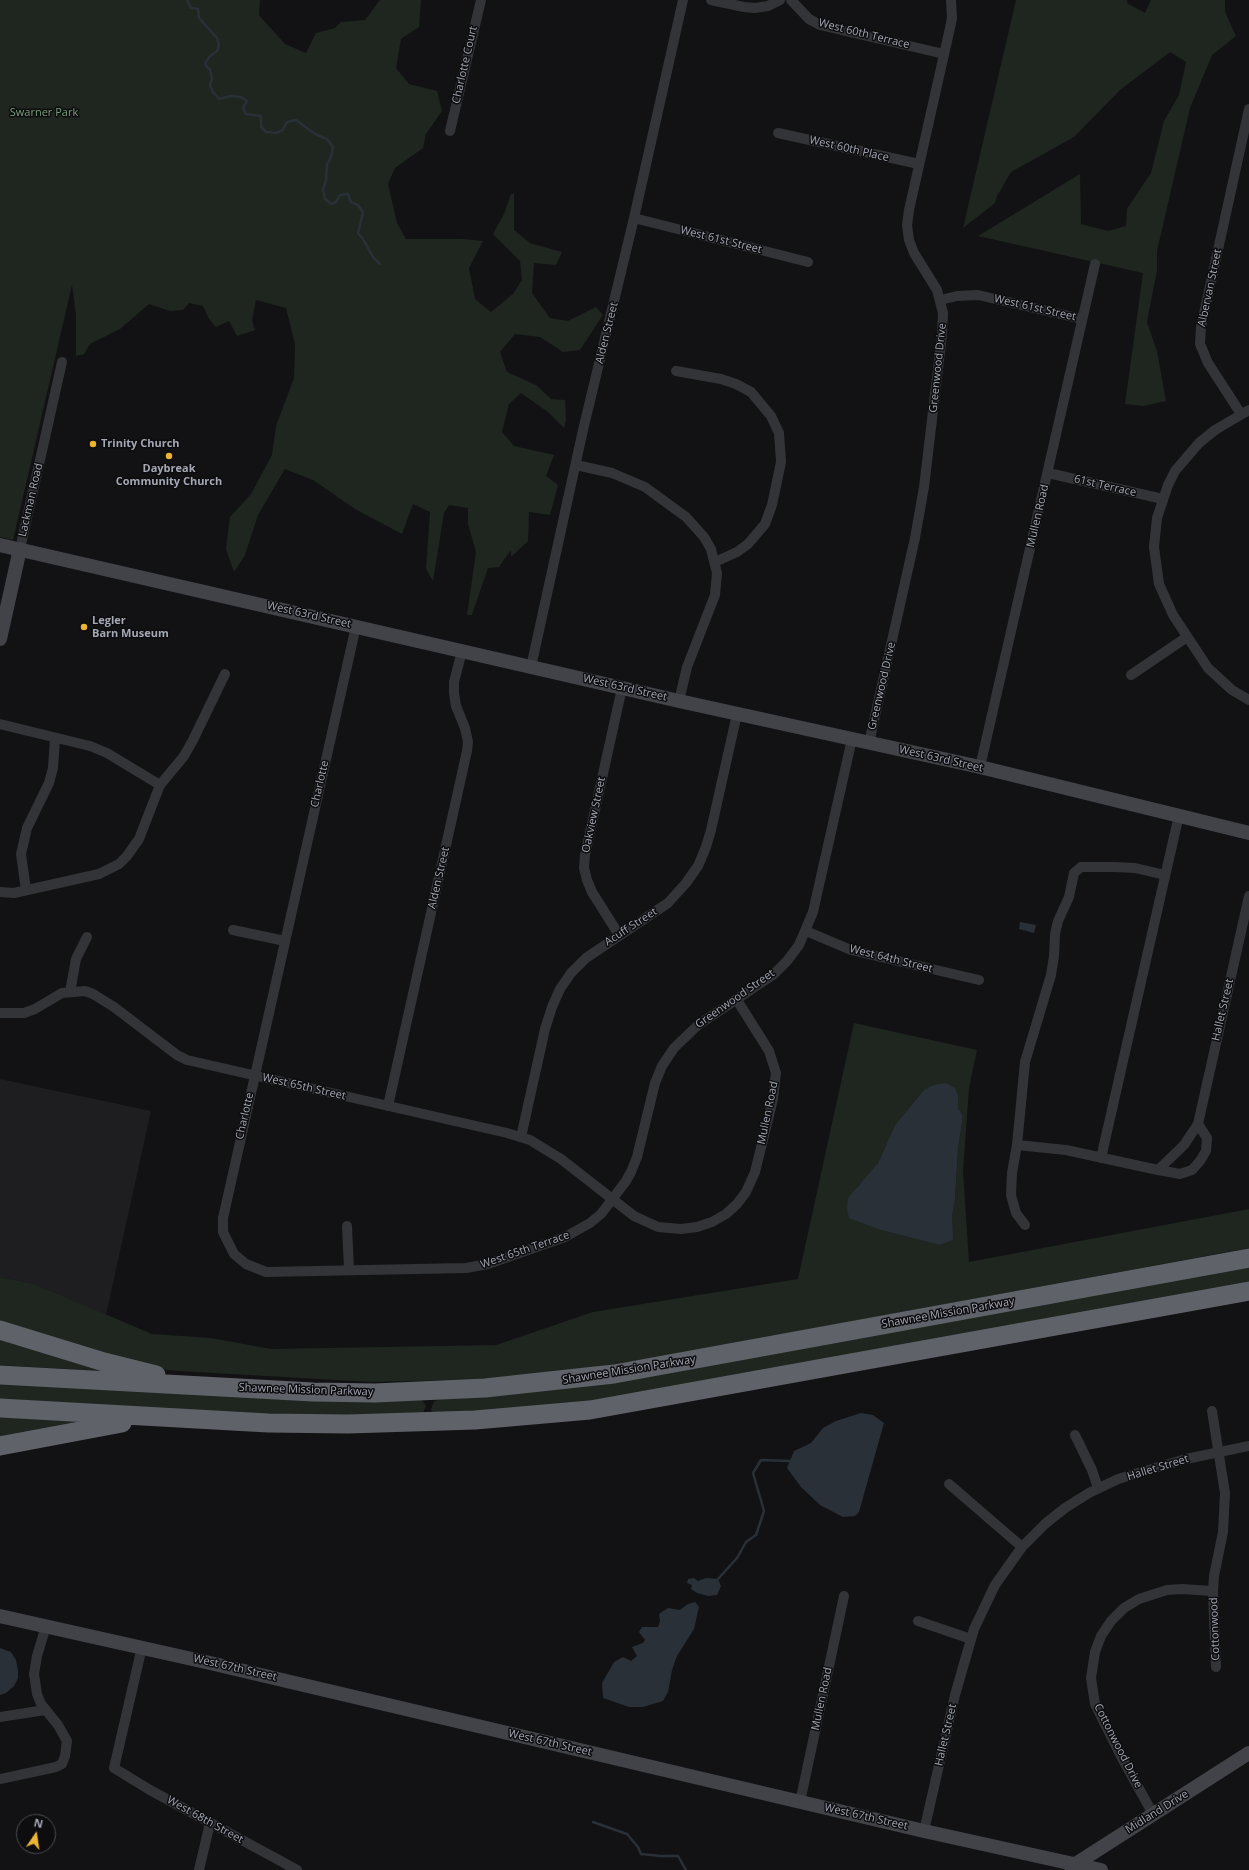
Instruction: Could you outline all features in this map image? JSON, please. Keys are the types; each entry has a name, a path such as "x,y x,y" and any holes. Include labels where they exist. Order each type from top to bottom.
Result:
{"highway":[{"name":"Shawnee Mission Parkway","path":"0,1375 196,1386 375,1393 485,1388 614,1374 1249,1258"},
{"path":"0,1408 268,1423 348,1424 475,1420 590,1410 1249,1292"},
{"path":"0,1330 104,1362 196,1386"},
{"path":"0,1446 83,1429 157,1417"}],"street":[{"name":"Charlotte Court","path":"450,131 481,0"},
{"name":"Alden Street","path":"531,667 576,465 684,0"},
{"path":"711,0 755,8 768,6 780,0"},
{"name":"West 60th Terrace","path":"791,0 809,19 820,25 944,54"},
{"name":"Greenwood Drive","path":"869,743 915,538 924,488 942,335 943,313 937,290 914,253 909,240 907,225 919,164 952,18 951,0"},
{"name":"Albervan Street","path":"1249,109 1201,327 1200,344 1208,363 1245,412 1215,430 1187,455 1170,480 1155,527 1155,564 1159,584 1166,604 1202,660 1220,681 1249,700"},
{"name":"West 60th Place","path":"778,133 919,164"},
{"name":"West 61st Street","path":"634,218 808,262"},
{"name":"Mullen Road","path":"980,767 1095,264"},
{"name":"West 61st Street","path":"940,300 957,296 978,295 1082,319"},
{"name":"Lackman Road","path":"0,639 62,362"},
{"path":"676,372 721,379 736,384 751,392 771,416 779,433 780,462 772,505 765,524 748,544 737,552 715,562"},
{"path":"576,465 612,473 645,487 695,525 711,549 717,573 715,595 687,667 679,701"},
{"name":"61st Terrace","path":"1048,473 1163,499"},
{"name":"West 63rd Street","path":"0,545 679,701 980,767 1249,833"},
{"name":"Charlotte","path":"227,1243 223,1232 224,1210 356,626"},
{"path":"1130,675 1186,637"},
{"name":"Alden Street","path":"388,1106 467,751 468,742 465,728 456,706 454,693 454,682 462,651"},
{"path":"0,892 14,893 99,874 119,864 128,856 138,838 160,785 184,756 224,674"},
{"name":"Oakview Street","path":"619,935 592,892 586,880 584,868 585,855 622,688"},
{"name":"Acuff Street","path":"521,1137 545,1029 560,989 571,973 586,958 668,903 686,884 698,866 711,830 737,714"},
{"path":"0,724 90,746 107,752 160,785"},
{"path":"26,890 21,854 27,828 49,782 53,768 55,738"},
{"name":"Greenwood Street","path":"613,1199 631,1172 641,1140 655,1083 662,1066 674,1048 698,1025 774,974 799,945 813,912 852,739"},
{"path":"1101,1158 1179,815"},
{"path":"1025,1225 1016,1213 1012,1195 1012,1174 1017,1145 1025,1062 1052,975 1055,934 1058,921 1069,897 1074,873 1081,866 1135,868 1165,875"},
{"name":"Hallet Street","path":"1158,1170 1184,1145 1198,1124 1249,896"},
{"path":"233,930 285,941"},
{"name":"West 64th Street","path":"806,930 850,950 979,980"},
{"path":"70,992 76,959 87,937"},
{"name":"West 65th Street","path":"0,1013 24,1013 62,993 85,992 101,997 177,1055 187,1060 521,1137 545,1148 613,1199"},
{"name":"Mullen Road","path":"613,1199 634,1216 658,1227 681,1230 712,1222 726,1214 737,1204 746,1192 756,1165 773,1099 776,1073 768,1051 737,1000"},
{"path":"1017,1145 1066,1150 1180,1174 1192,1170 1206,1151 1207,1138 1198,1124"},
{"name":"West 65th Terrace","path":"227,1243 234,1254 246,1264 266,1272 466,1268 488,1264 574,1233 601,1214 613,1199"},
{"path":"347,1226 349,1270"},
{"path":"1212,1411 1225,1493 1225,1515 1213,1591"},
{"path":"1075,1435 1092,1470 1098,1488"},
{"name":"Hallet Street","path":"924,1831 955,1695 971,1639 984,1606 995,1585 1022,1547 1045,1524 1065,1508 1098,1488 1149,1469 1218,1451 1249,1446"},
{"path":"949,1484 1022,1547"},
{"name":"Cottonwood Drive","path":"1154,1814 1122,1758 1095,1704 1091,1678 1095,1652 1101,1636 1111,1621 1124,1608 1139,1599 1167,1590 1182,1589 1213,1591"},
{"name":"Cottonwood","path":"1213,1591 1216,1667"},
{"name":"Mullen Road","path":"800,1802 844,1596"},
{"name":"West 67th Street","path":"0,1616 142,1647 924,1831 1070,1867 1100,1870"},
{"path":"918,1620 971,1639"},
{"path":"0,1779 56,1767 62,1764 65,1756 67,1741 45,1710 37,1694 34,1674 37,1656 46,1626"},
{"name":"West 68th Street","path":"142,1647 114,1768 210,1823 297,1870"},
{"path":"0,1717 45,1710"},
{"name":"Midland Drive","path":"1070,1867 1249,1754"},
{"path":"199,1870 210,1823"}],"shaded area":[{"path":"1020,922 1036,925 1034,933 1019,929"},
{"path":"0,1079 151,1111 106,1315 34,1284 0,1277"},
{"path":"946,1083 955,1088 958,1095 958,1108 963,1116 958,1149 955,1199 952,1217 953,1240 940,1245 878,1229 849,1218 847,1209 848,1198 878,1163 895,1125 924,1090 934,1085"},
{"path":"861,1413 873,1415 884,1423 859,1512 855,1516 843,1517 820,1505 801,1487 787,1468 794,1451 811,1443 823,1428 836,1421"},
{"path":"694,1578 698,1581 706,1578 718,1579 721,1586 717,1595 708,1596 697,1593 691,1589 692,1585 687,1583 688,1579"},
{"path":"695,1602 699,1607 694,1629 677,1656 672,1670 668,1692 663,1701 643,1707 629,1707 603,1698 602,1683 614,1662 623,1657 631,1661 637,1656 632,1647 643,1643 645,1640 639,1632 642,1627 658,1627 660,1621 659,1614 668,1608 680,1610 688,1604"},
{"path":"0,1648 11,1652 16,1660 18,1678 14,1686 6,1693 0,1695"}],"green space":[{"name":"Swarner Park","path":"0,0 260,0 259,15 285,44 306,53 316,33 335,28 341,22 365,20 380,0 421,0 419,27 401,39 396,68 409,84 437,91 442,111 426,134 423,148 395,168 388,184 397,223 406,239 463,239 483,241 469,268 475,299 491,312 513,294 522,280 520,261 493,234 504,214 511,194 514,194 514,230 530,243 562,252 556,265 534,263 532,293 550,318 568,321 596,307 603,315 580,350 563,352 540,337 515,334 500,352 507,372 536,385 551,399 565,400 566,420 564,428 548,412 521,393 509,404 502,432 514,446 554,455 546,476 558,485 550,515 529,512 528,541 511,557 511,550 499,567 488,568 472,615 467,615 476,552 468,524 468,508 449,505 444,513 433,581 426,569 430,512 413,504 402,534 355,509 313,480 285,469 258,515 245,555 234,572 226,549 230,517 251,494 272,455 276,426 294,378 295,344 286,308 256,300 252,320 255,330 237,336 229,321 216,327 209,319 203,306 189,303 183,310 170,311 149,304 120,329 90,344 84,354 76,356 76,315 72,285 13,540 0,537"},
{"path":"1016,0 1127,0 1127,3 1145,13 1151,0 1225,0 1225,12 1236,36 1212,55 1190,108 1157,251 1157,270 1147,322 1157,351 1166,401 1144,406 1125,404 1143,273 978,236 1080,174 1081,224 1108,231 1126,226 1127,209 1151,173 1164,121 1179,95 1186,62 1170,52 1120,90 1074,137 1011,172 997,196 995,203 963,228"},
{"path":"854,1023 977,1050 969,1088 963,1171 969,1262 1249,1209 1249,1248 676,1354 589,1368 484,1379 372,1382 160,1369 0,1323 0,1277 34,1284 152,1334 211,1338 271,1349 496,1345 593,1312 798,1279","holes":["924,1090 958,1095 958,1108 963,1116 958,1149 955,1199 952,1217 952,1240 940,1245 922,1239 857,1187 870,1174 878,1163 895,1125"]},
{"path":"1249,1266 1249,1283 615,1399 488,1413 432,1412 431,1409 434,1402 439,1399 487,1397 612,1383"},
{"path":"0,1333 103,1371 0,1365"},
{"path":"0,1384 422,1400 426,1406 422,1415 302,1416 0,1400"},
{"path":"0,1417 79,1421 0,1441"}],"waterway":[{"path":"187,0 191,8 198,9 199,18 217,38 219,45 217,51 209,57 205,64 210,70 212,79 210,85 213,92 219,99 230,96 241,97 247,101 243,108 246,114 261,116 261,127 266,132 276,133 283,130 287,122 296,120 315,134 327,139 333,147 331,157 327,165 326,180 323,190 325,199 331,204 336,202 340,195 348,194 351,202 358,205 363,212 358,233 373,257 380,264"},
{"path":"718,1579 737,1558 746,1542 756,1535 764,1511 753,1473 761,1460 790,1461"},
{"path":"593,1822 627,1834 638,1847 641,1854 678,1856 686,1870"}],"place":[{"name":"Trinity Church","path":"93,444"},
{"name":"Daybreak Community Church","path":"169,456"},
{"name":"Legler Barn Museum","path":"84,627"}]}
